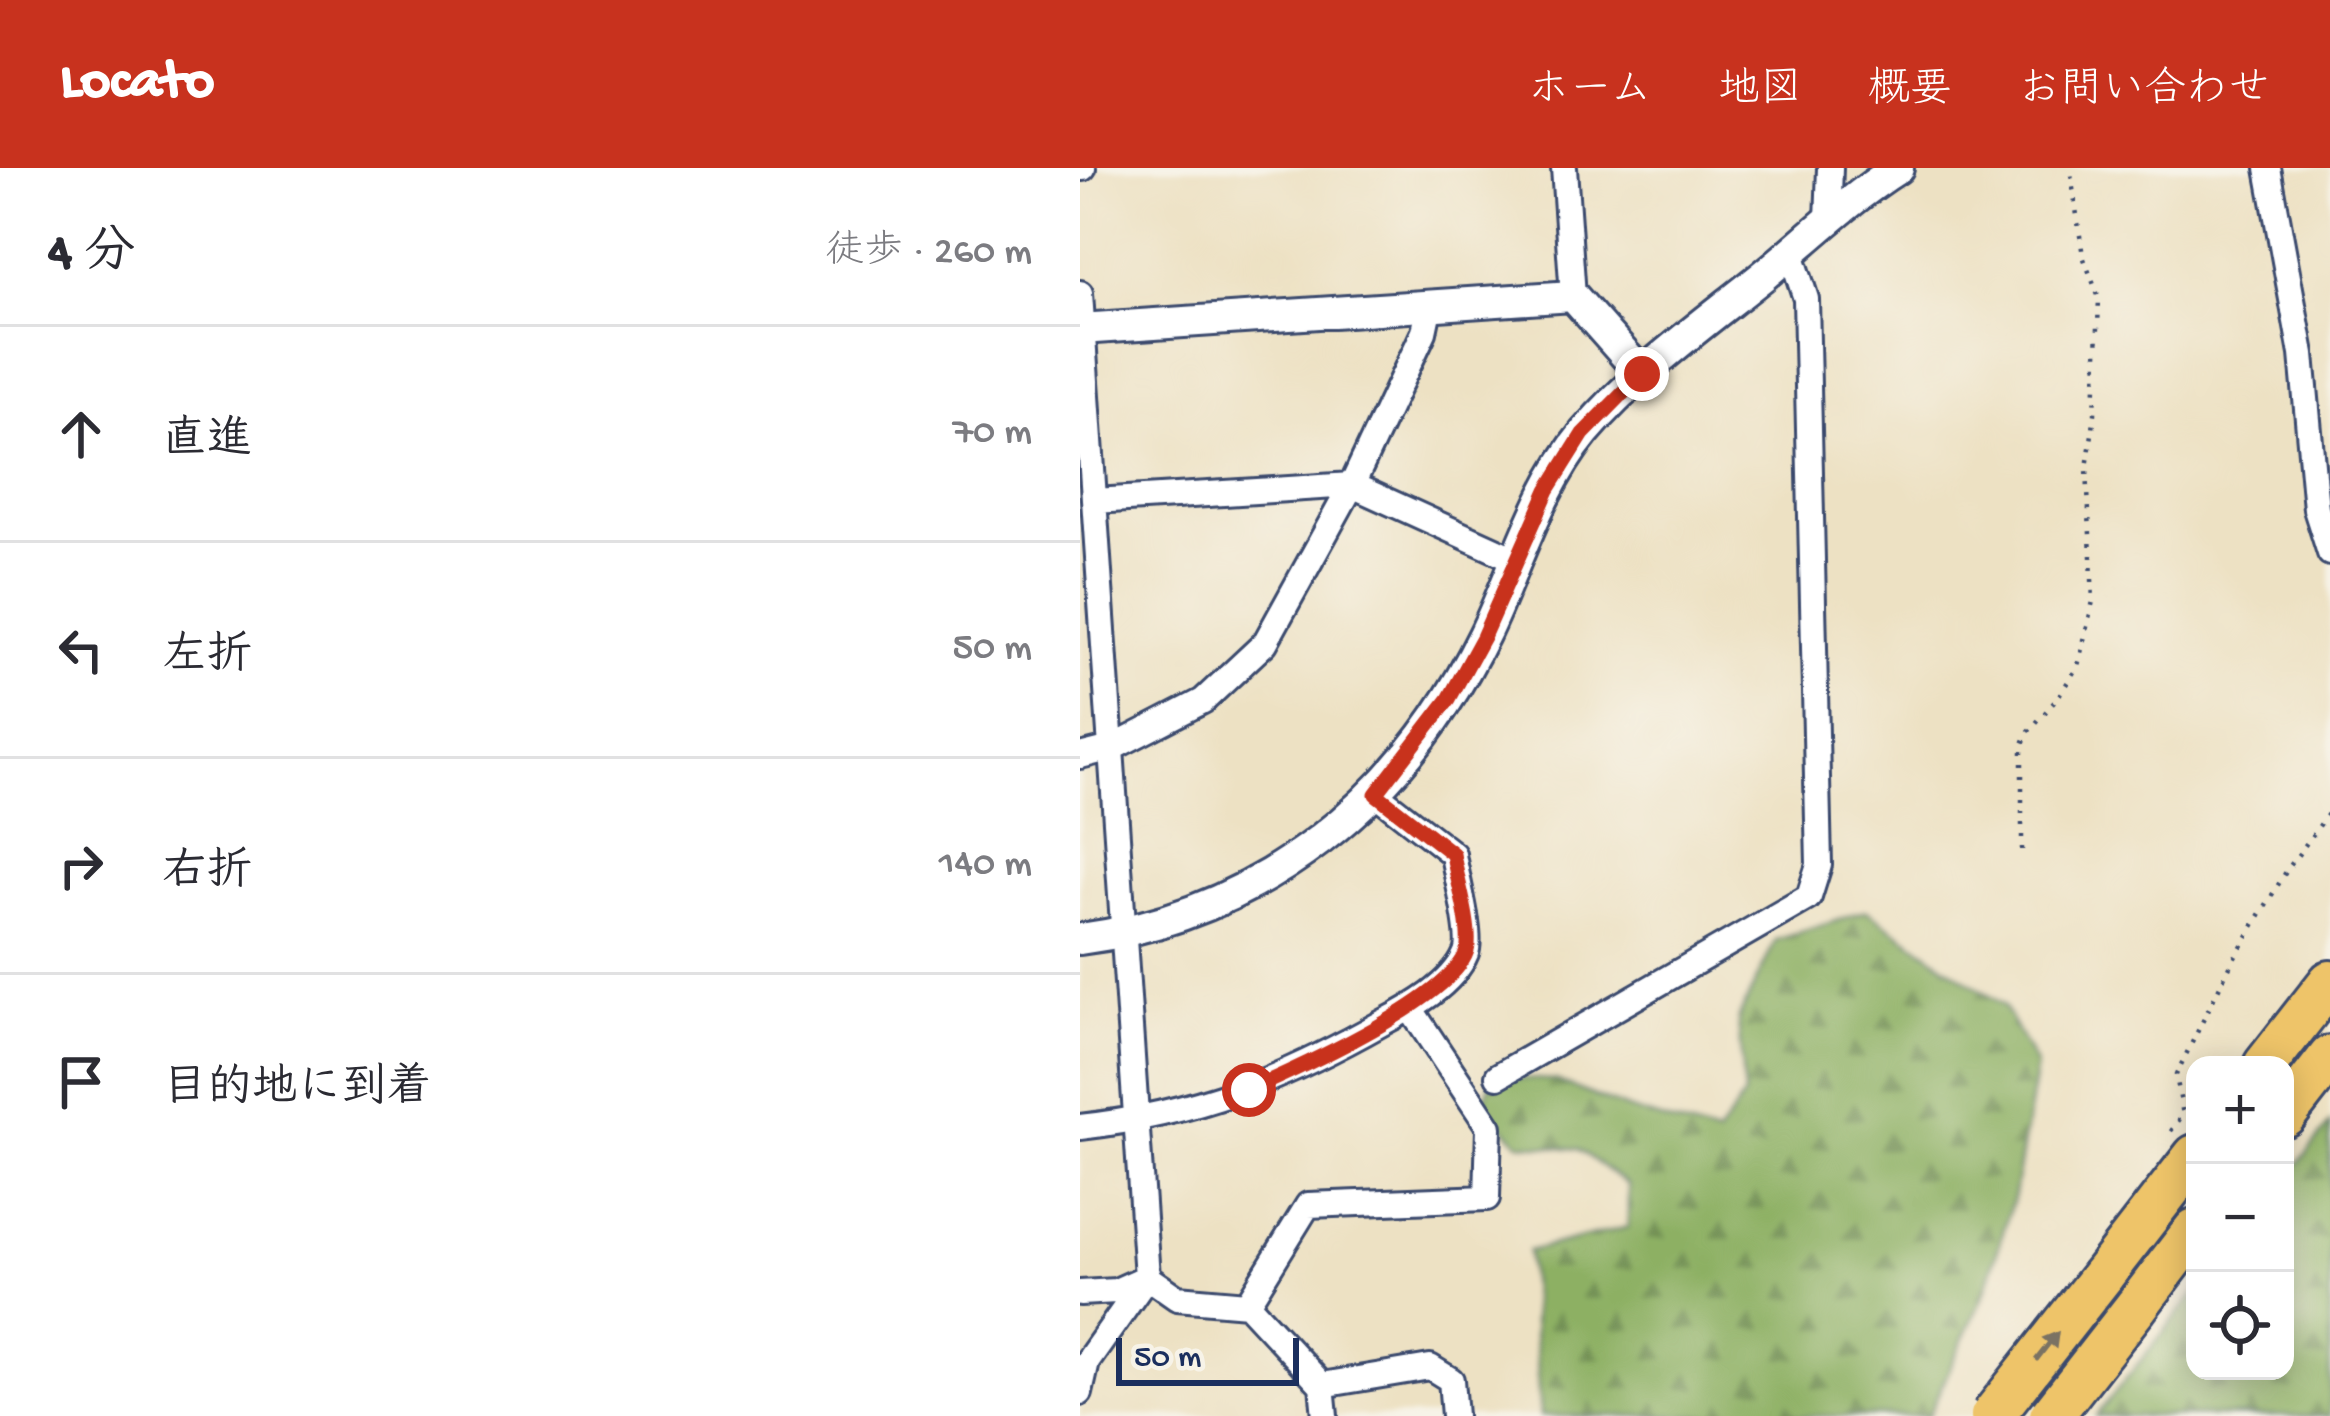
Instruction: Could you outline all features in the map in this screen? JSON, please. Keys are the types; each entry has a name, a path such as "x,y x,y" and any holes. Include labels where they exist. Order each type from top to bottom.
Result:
{"highway":[{"path":"2272,1056 2330,982"},
{"path":"2294,1103 2330,1057"},
{"path":"1992,1416 2102,1276 2182,1145"},
{"path":"2050,1416 2186,1242"}],"street":[{"path":"1564,168 1573,296 1642,374"},
{"path":"1828,220 1830,168"},
{"path":"1080,939 1125,933 1197,912 1288,864 1376,794 1449,699 1483,637 1548,490 1583,434 1642,374 1898,168"},
{"path":"2268,168 2302,354 2316,509 2330,553"},
{"path":"1498,1076 1809,897 1820,865 1806,298 1791,253"},
{"path":"1080,293 1147,1277 1087,1362 1080,1393"},
{"path":"1082,329 1573,296"},
{"path":"1080,757 1112,748 1203,701 1265,643 1352,485 1424,332 1430,304"},
{"path":"1095,501 1352,485 1517,560"},
{"path":"1080,1126 1138,1120 1249,1090 1320,1058 1410,1008 1457,969 1469,948 1453,854 1376,794"},
{"path":"1247,1304 1308,1205 1487,1198 1489,1127 1410,1008"},
{"path":"1147,1277 1177,1298 1247,1304 1322,1385 1325,1416"},
{"path":"1080,1293 1115,1291 1147,1277"},
{"path":"1322,1385 1430,1367 1451,1380 1454,1416"}],"path":[{"path":"2022,850 2023,746 2027,732 2078,666 2092,601 2087,468 2095,414 2099,298 2083,256 2070,168"},
{"path":"2182,1145 2176,1075 2233,960 2287,870 2330,812"}],"green space":[{"path":"1867,911 2003,1005 2036,1066 2014,1195 1985,1292 1928,1416 1540,1416 1528,1251 1628,1227 1628,1185 1578,1149 1519,1143 1482,1104 1493,1077 1555,1080 1627,1109 1717,1136 1744,1095 1738,1019 1776,940"},
{"path":"2330,1124 2330,1416 2096,1416 2186,1304 2186,1380 2294,1380 2294,1169"}],"route":[{"path":"1249,1090 1320,1058 1410,1008 1457,969 1469,948 1453,854 1376,794 1449,699 1483,637 1548,490 1583,434 1642,374"}]}
